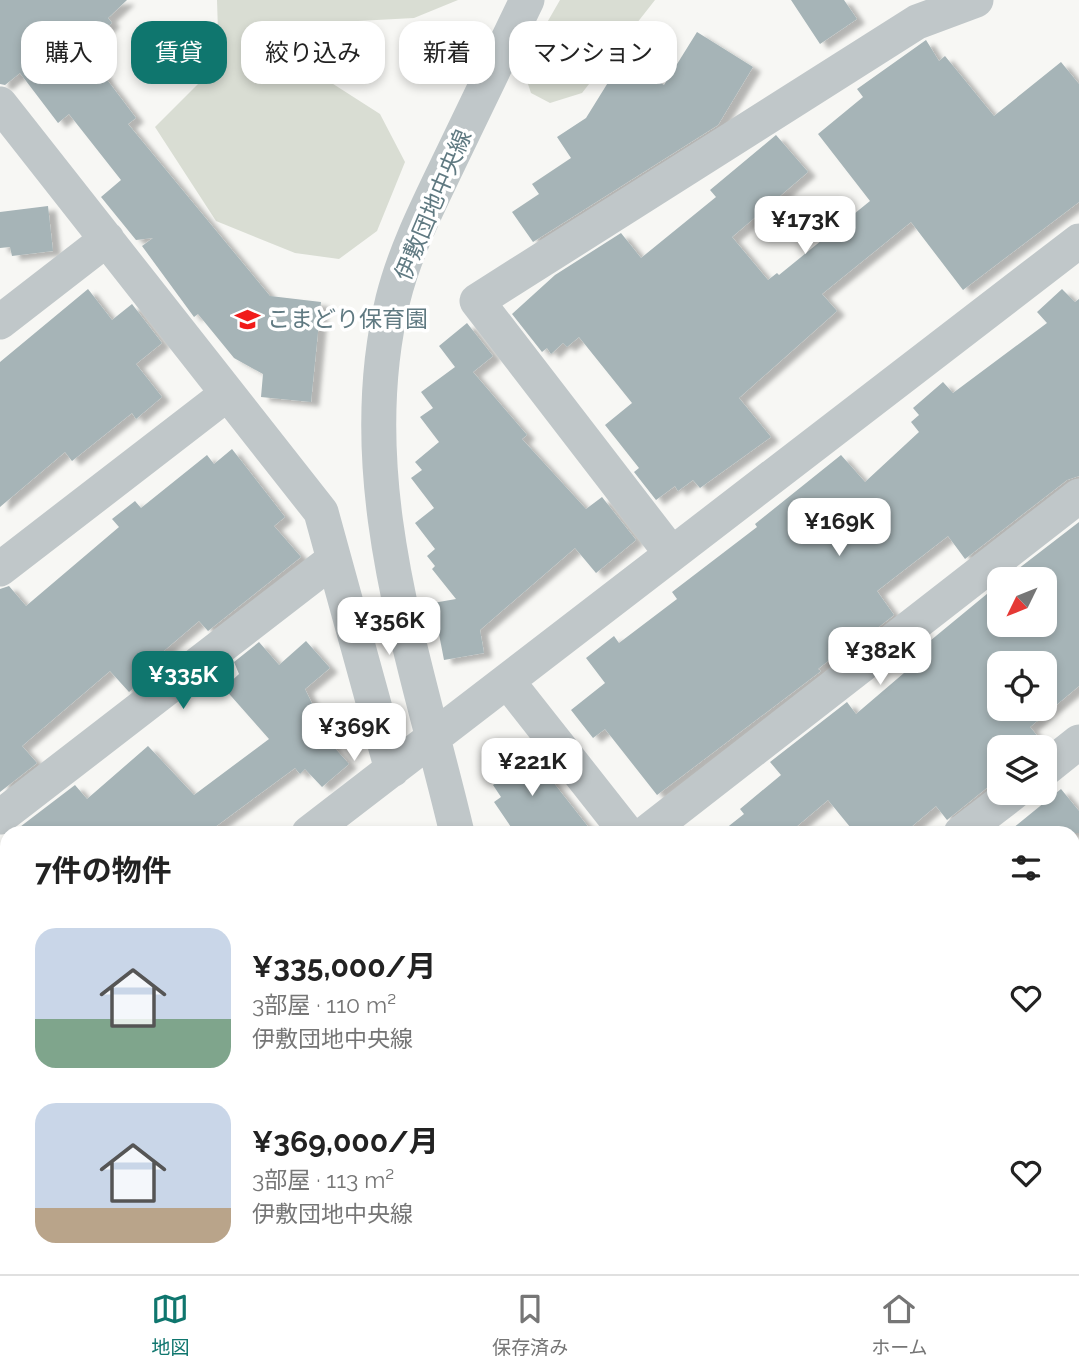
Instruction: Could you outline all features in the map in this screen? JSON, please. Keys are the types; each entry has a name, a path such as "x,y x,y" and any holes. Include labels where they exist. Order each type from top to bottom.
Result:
{"street":[{"name":"伊敷団地中央線","path":"455,826 387,545 379,475 381,374 393,298 418,228 527,0"},
{"path":"671,553 477,301 917,22 976,0"},
{"path":"0,104 321,512 392,770"},
{"path":"0,322 107,239"},
{"path":"318,826 1079,240"},
{"path":"0,569 227,394"},
{"path":"655,826 1079,496"},
{"path":"0,817 333,560"},
{"path":"508,681 622,826"},
{"path":"1057,759 1079,742"},
{"path":"970,826 997,805"}],"shaded area":[{"path":"217,0 458,0 414,18 241,21 241,84 333,84 380,114 405,162 377,231 339,259 295,253 216,221 155,127 198,84 227,84 227,21 218,21"},
{"path":"560,0 655,0 639,21 548,21"},
{"path":"528,84 589,84 582,93 550,103 531,93"}],"building":[{"path":"0,0 127,0 108,18 110,21 21,21 21,74 5,85 0,84"},
{"path":"791,0 844,0 857,19 820,44"},
{"path":"697,32 753,67 718,125 533,242 512,212 539,194 532,184 571,158 557,137 586,118 607,84 677,84 677,64"},
{"path":"926,40 939,61 945,56 994,116 1061,62 1079,84 1079,202 963,290 911,222 822,294 837,311 739,398 771,437 700,488 693,480 678,491 675,486 656,500 634,472 639,468 605,425 632,403 579,337 567,347 563,343 551,354 547,348 542,352 512,314 555,275 621,233 641,258 716,197 710,190 776,135 808,172 732,237 768,280 777,273 779,275 870,201 818,134 863,97 857,89"},
{"path":"28,84 110,84 136,118 128,124 270,296 321,302 311,402 261,397 263,374 234,358 198,314 194,317 142,246 153,238 136,240 101,197 121,180 69,114 58,123"},
{"path":"48,206 53,251 12,256 10,247 0,248 0,212"},
{"path":"88,289 112,320 132,304 162,343 136,364 162,397 136,419 132,413 72,461 65,452 0,507 0,362"},
{"path":"1062,289 1075,302 1079,299 1079,476 1067,480 965,559 948,536 877,591 894,615 871,633 868,629 818,669 821,671 657,795 605,729 593,738 571,710 605,683 586,658 614,636 619,643 677,599 672,592 757,527 755,524 841,455 865,482 919,432 911,422 919,415 913,408 943,382 953,393 1047,323 1037,312"},
{"path":"467,323 493,356 473,372 527,435 522,439 586,509 602,497 636,540 596,573 575,548 480,630 484,653 444,660 433,603 456,599 432,569 435,566 427,556 435,549 415,523 434,508 411,478 422,470 415,462 439,442 420,417 433,408 421,392 455,367 439,346"},
{"path":"232,449 285,517 274,526 301,557 208,631 199,621 152,661 158,667 129,692 110,671 22,746 37,763 0,792 0,589 9,586 26,606 119,527 112,519 135,501 141,508 207,455 214,464"},
{"path":"1079,522 1079,686 1057,704 1057,651 987,651 987,721 1037,721 1030,727 1037,735 987,735 987,788 947,820 936,806 912,826 849,826 828,800 797,826 729,826 744,814 740,809 781,775 770,762 847,702 856,714 904,673 896,664 917,648 919,650 987,594 987,637 1057,637 1057,567 1021,567"},
{"path":"306,641 330,668 305,689 332,745 349,764 322,787 305,769 300,774 295,768 216,826 21,826 75,785 87,799 148,746 194,795 269,739 224,688 239,674 234,662 259,642 279,665"},
{"path":"517,744 528,761 532,758 542,768 588,826 510,826 494,802 501,797 493,785 499,781 488,764"},
{"path":"1061,789 1079,811 1079,826 1016,826 1041,805 1057,805 1057,792"}],"place":[{"name":"こまどり保育園","path":"247,319"}]}
